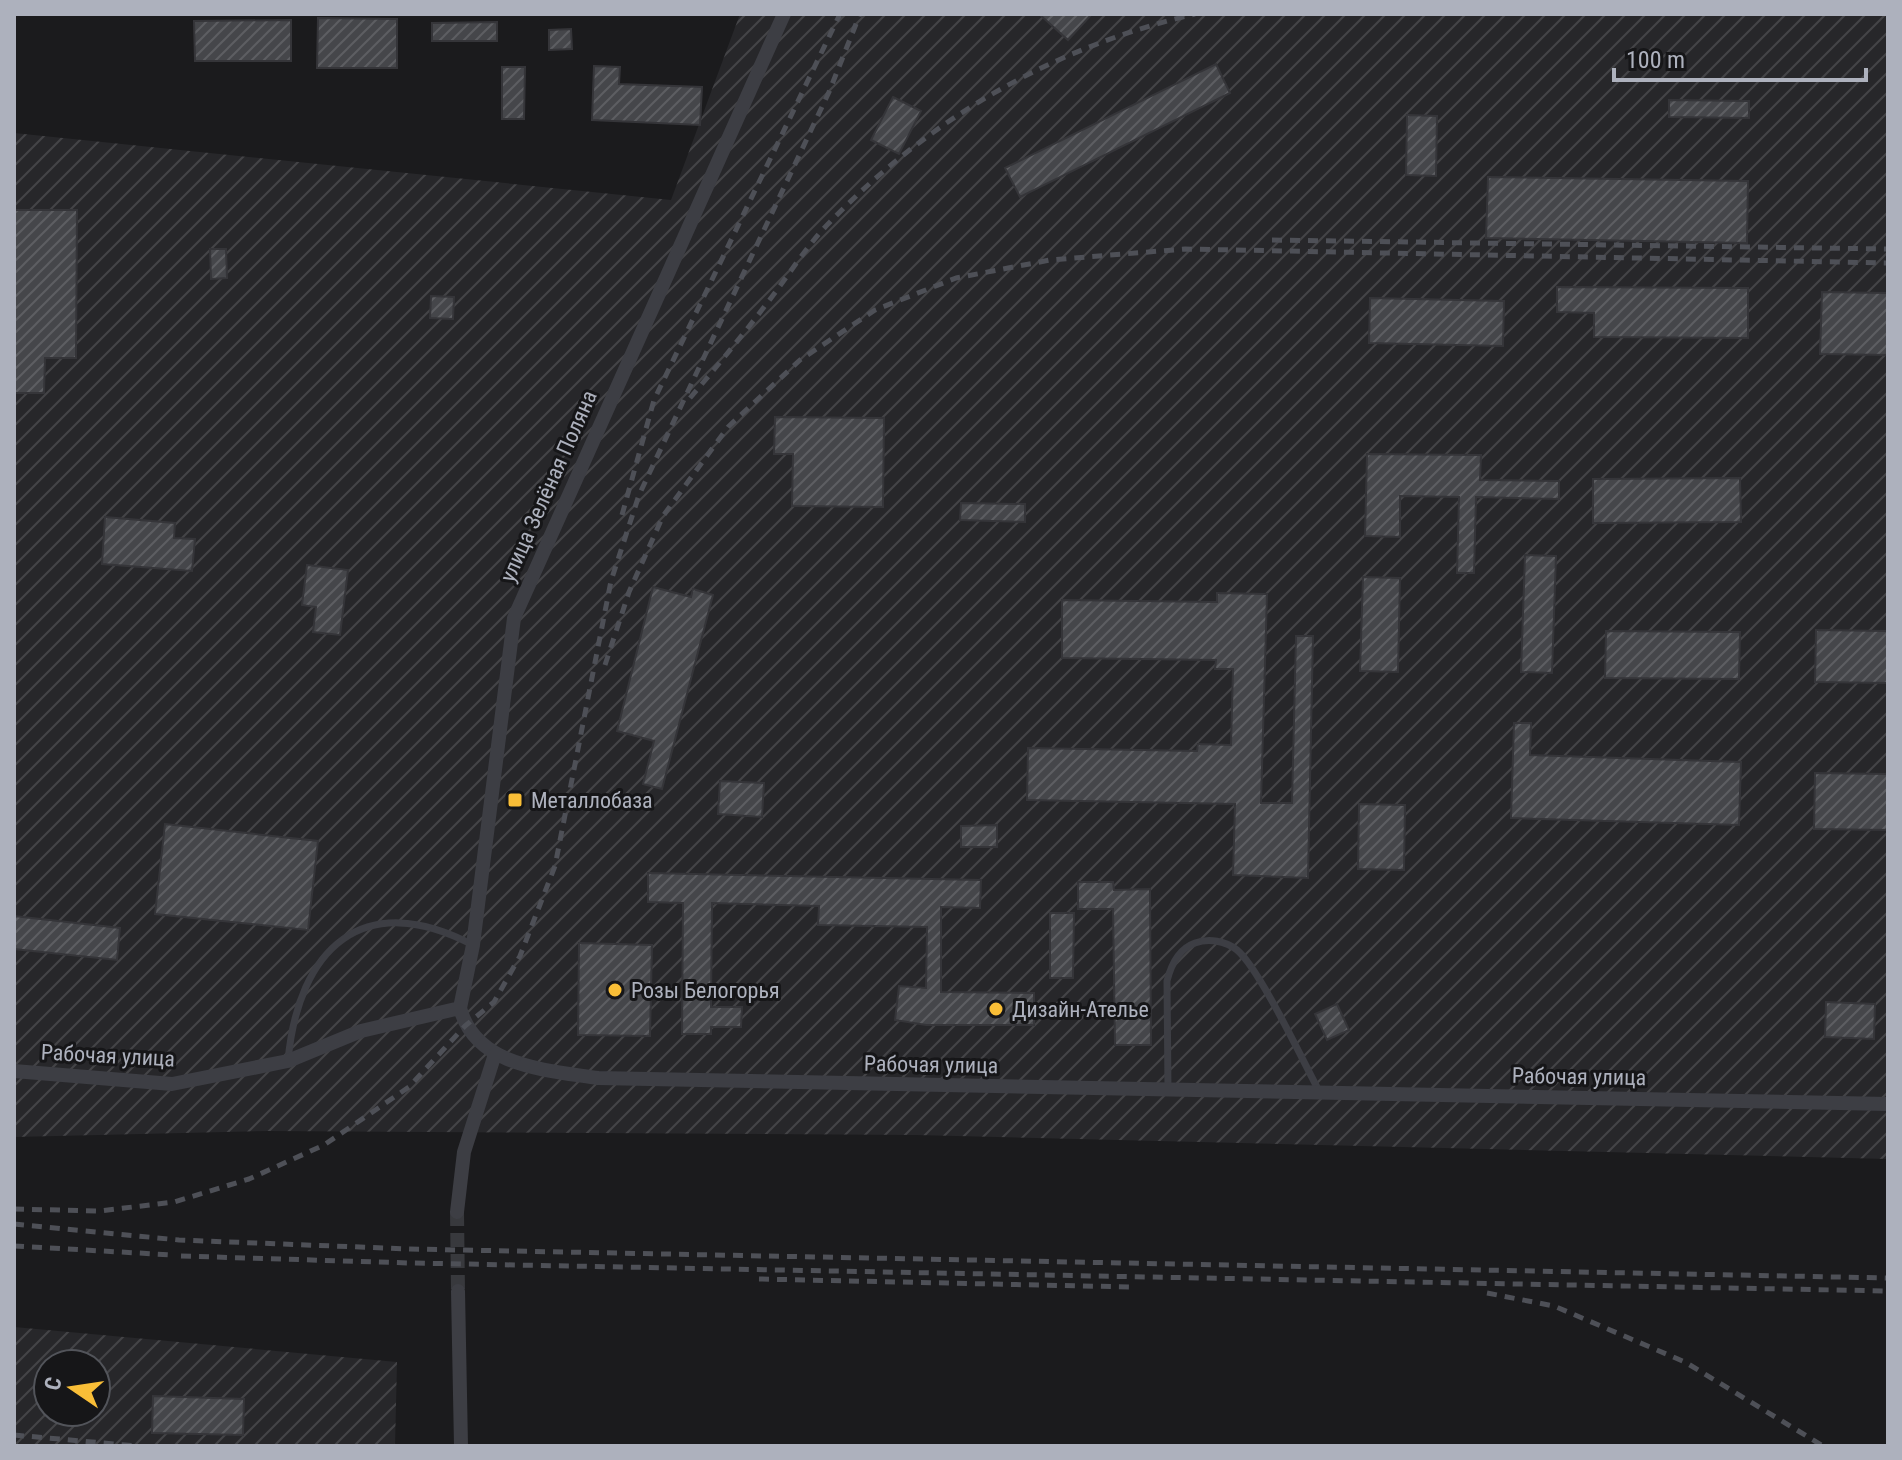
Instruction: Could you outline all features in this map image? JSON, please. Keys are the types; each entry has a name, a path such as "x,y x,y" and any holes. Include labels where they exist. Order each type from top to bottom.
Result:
{"street":[{"name":"улица Зелёная Поляна","path":"460,1008 473,945 514,618 784,14"},
{"name":"Рабочая улица","path":"14,1071 172,1084 288,1061 361,1031 460,1008 465,1026 476,1041 495,1054 538,1069 598,1078 1888,1104"},
{"path":"457,1212 464,1152 495,1054"},
{"path":"458,1291 461,1446"}],"lane":[{"path":"288,1061 292,1020 301,991 314,967 345,938 372,927 411,923 445,930 473,945"},
{"path":"1168,1090 1167,981 1171,965 1181,951 1195,943 1211,940 1225,943 1247,961 1320,1093"}],"shaded area":[{"path":"740,14 1888,14 1888,1159 916,1135 268,1131 14,1137 14,133 671,200"},
{"path":"14,1327 397,1362 395,1446 14,1446"}],"building":[{"path":"1039,14 1092,14 1068,40"},
{"path":"318,18 397,19 397,68 317,68"},
{"path":"291,20 291,61 195,61 194,21"},
{"path":"497,22 497,41 432,41 432,23"},
{"path":"571,29 572,49 549,50 549,30"},
{"path":"1216,64 1230,93 1020,197 1005,168"},
{"path":"594,66 620,67 619,84 702,87 700,125 592,120"},
{"path":"502,67 525,67 524,119 502,119"},
{"path":"893,97 921,111 899,154 871,140"},
{"path":"1669,100 1749,101 1749,118 1669,117"},
{"path":"1407,115 1437,116 1436,176 1406,175"},
{"path":"1488,177 1748,181 1747,243 1486,238"},
{"path":"14,210 77,210 76,358 45,358 44,393 14,393"},
{"path":"210,249 226,249 227,278 211,279"},
{"path":"1557,287 1748,288 1748,338 1594,337 1594,313 1557,312"},
{"path":"1822,292 1888,293 1888,355 1820,354"},
{"path":"431,296 454,297 453,319 430,318"},
{"path":"1370,298 1504,301 1503,346 1369,343"},
{"path":"775,417 884,418 883,507 792,506 793,454 774,454"},
{"path":"1367,454 1481,455 1480,480 1559,481 1559,499 1476,497 1474,573 1457,573 1459,497 1400,496 1400,537 1365,536"},
{"path":"1740,478 1741,522 1593,523 1593,479"},
{"path":"961,503 1025,504 1025,522 960,520"},
{"path":"105,517 175,523 174,538 195,539 192,571 102,564"},
{"path":"1525,555 1556,556 1552,673 1521,672"},
{"path":"307,565 348,570 340,635 313,632 316,607 302,605"},
{"path":"1363,577 1400,578 1398,672 1360,671"},
{"path":"653,587 691,597 693,589 713,595 662,789 643,784 654,741 617,731"},
{"path":"1217,593 1267,594 1261,803 1292,803 1296,636 1313,636 1308,878 1233,875 1235,804 1027,800 1028,748 1197,751 1198,744 1231,745 1233,669 1215,669 1216,660 1062,658 1062,600 1217,602"},
{"path":"1816,630 1888,631 1888,683 1815,682"},
{"path":"1606,631 1740,632 1739,679 1605,678"},
{"path":"1514,723 1531,723 1530,755 1741,762 1739,825 1511,818"},
{"path":"1815,773 1888,774 1888,830 1814,829"},
{"path":"720,781 764,783 762,817 718,814"},
{"path":"1359,804 1405,805 1404,870 1358,869"},
{"path":"165,824 318,841 308,930 155,914"},
{"path":"997,825 997,847 961,847 961,826"},
{"path":"648,873 981,880 980,908 941,907 941,992 1034,993 1034,1025 926,1025 895,1020 899,986 926,988 927,927 818,925 819,906 712,903 711,1007 742,1007 741,1027 711,1027 711,1034 682,1034 683,903 648,902"},
{"path":"1078,882 1113,882 1114,890 1150,889 1151,1045 1115,1045 1113,909 1078,909"},
{"path":"1050,913 1074,913 1073,978 1050,978"},
{"path":"14,916 120,928 117,960 14,949"},
{"name":"Розы Белогорья","path":"579,943 652,945 650,1036 578,1035"},
{"path":"1826,1002 1875,1004 1874,1039 1825,1037"},
{"path":"1337,1004 1349,1030 1327,1040 1315,1014"},
{"path":"153,1396 244,1399 243,1435 152,1433"}],"tunnel":[{"path":"457,1212 458,1291"}],"railway":[{"path":"622,515 654,400 840,14"},
{"path":"14,1209 100,1211 174,1202 249,1179 324,1145 409,1087 465,1026 494,1002 520,956 555,866 611,581 639,495 829,92 860,14"},
{"path":"690,398 754,321 822,230 869,184 910,150 998,91 1044,67 1143,28 1195,14"},
{"path":"1272,240 1888,249"},
{"path":"605,665 629,592 663,516 728,427 800,360 875,310 956,278 1050,260 1185,249 1888,263"},
{"path":"14,1224 179,1240 410,1249 1888,1278"},
{"path":"14,1246 173,1255"},
{"path":"181,1256 1888,1291"},
{"path":"759,1279 1131,1287"},
{"path":"1487,1293 1554,1306 1685,1362 1823,1446"},
{"path":"14,1435 137,1446"}],"place":[{"name":"Металлобаза","path":"515,800"},
{"name":"Розы Белогорья","path":"615,990"},
{"name":"Дизайн-Ателье","path":"996,1009"}]}
